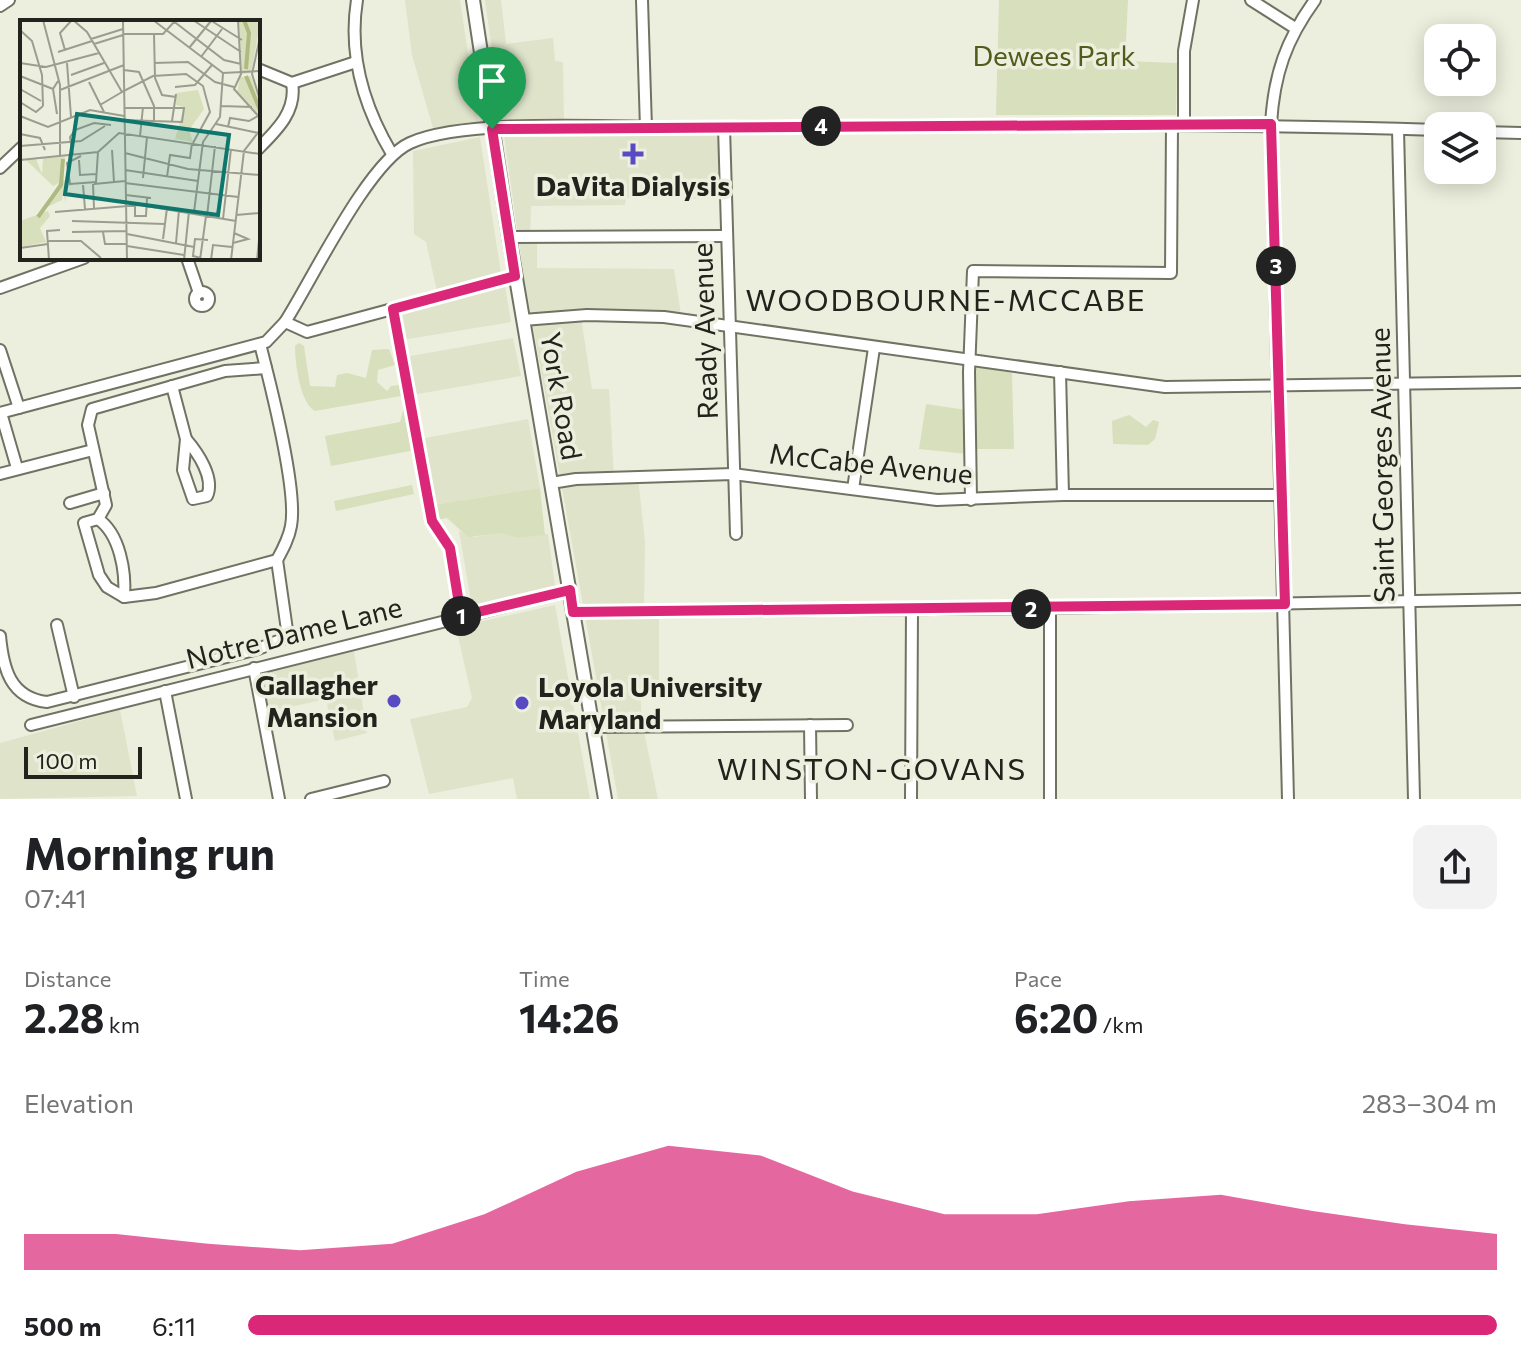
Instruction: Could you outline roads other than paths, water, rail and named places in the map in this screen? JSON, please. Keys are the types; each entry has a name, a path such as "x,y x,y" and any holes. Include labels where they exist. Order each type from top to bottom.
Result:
{"main road":[{"name":"York Road","path":"473,0 515,276 605,799"}],"street":[{"path":"0,6 9,0"},
{"path":"357,0 356,62 368,109 392,154"},
{"path":"642,0 646,128"},
{"path":"971,500 973,271 1171,273 1178,124 1184,51 1193,0"},
{"path":"1251,0 1295,28"},
{"path":"1288,799 1280,386 1271,124 1277,70 1295,28 1315,0"},
{"path":"260,70 292,83 356,62"},
{"path":"260,146 289,110 294,97 292,83"},
{"path":"17,468 0,413 260,344 271,338 285,322 353,208 392,154 412,142 427,138 492,129 724,127 1271,124 1424,130"},
{"name":"Ready Avenue","path":"724,127 736,534"},
{"name":"Saint Georges Avenue","path":"1398,129 1414,799"},
{"path":"1496,132 1521,133"},
{"path":"0,168 20,149"},
{"path":"509,237 726,236"},
{"path":"0,288 78,260"},
{"path":"188,260 199,293"},
{"path":"285,322 307,332 515,276"},
{"path":"393,309 432,521 450,548 461,616"},
{"path":"523,320 628,315 1165,387 1521,382"},
{"path":"0,636 8,677 25,697 47,702 282,642 288,637 277,560 288,537 292,516 260,344"},
{"path":"853,489 874,348"},
{"path":"0,350 19,408"},
{"path":"266,368 236,369 92,409 88,421 106,509 98,519 84,523 94,562 107,587 124,597 156,593 277,560"},
{"path":"1060,372 1063,495"},
{"path":"172,386 186,439 184,481 193,499 201,500 207,496 210,486 204,466 186,439"},
{"path":"0,474 93,450"},
{"name":"McCabe Avenue","path":"551,483 733,474 937,500 1063,495 1282,495"},
{"path":"70,503 104,493"},
{"path":"98,519 107,526 115,540 124,574 124,597"},
{"name":"Notre Dame Lane","path":"31,725 570,590"},
{"path":"573,612 1050,608 1521,599"},
{"path":"1050,608 1050,799"},
{"path":"911,799 912,609"},
{"path":"57,625 74,697"},
{"path":"254,668 279,799"},
{"path":"165,691 186,799"},
{"path":"810,725 811,799"},
{"path":"593,727 847,725"},
{"path":"311,799 384,781"}],"place":[{"name":"DaVita Dialysis","path":"633,154"},
{"name":"Gallagher Mansion","path":"394,701"},
{"name":"Loyola University Maryland","path":"522,703"}],"district":[{"name":"WOODBOURNE-MCCABE","path":"946,301"},
{"name":"WINSTON-GOVANS","path":"872,770"}],"park label":[{"name":"Dewees Park","path":"1054,56"}]}
